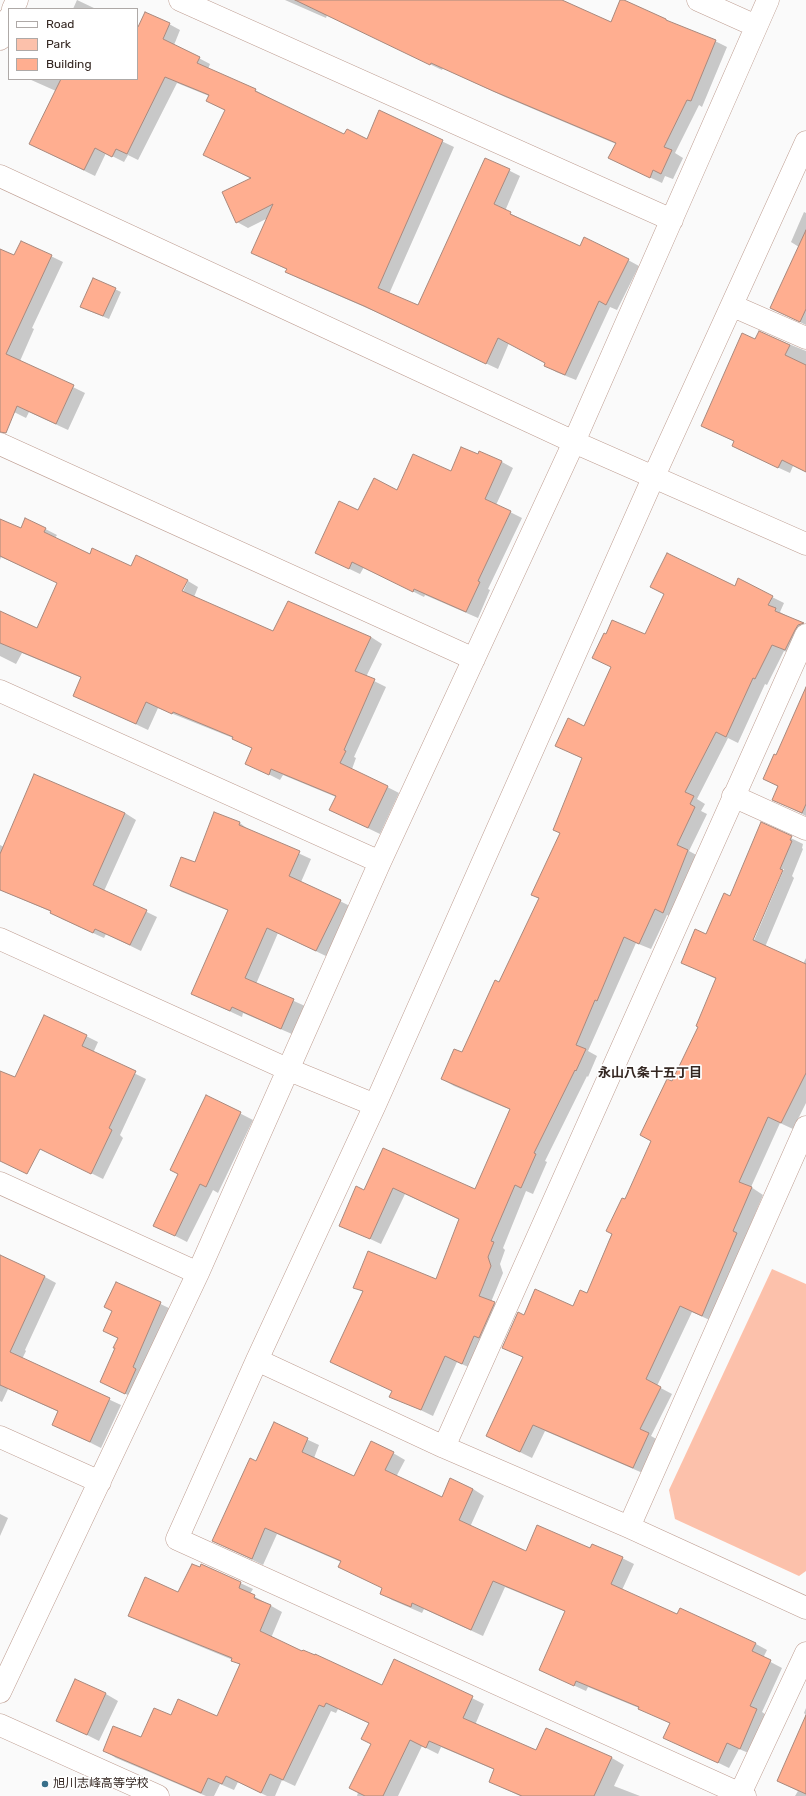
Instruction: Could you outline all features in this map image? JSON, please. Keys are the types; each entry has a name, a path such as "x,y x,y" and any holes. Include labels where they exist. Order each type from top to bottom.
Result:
{"street":[{"path":"180,0 672,220"},
{"path":"698,0 756,26"},
{"path":"0,1692 198,1272 380,862 574,442 768,0"},
{"path":"0,38 8,20"},
{"path":"806,142 800,170 733,306 654,476 375,1105 257,1360 177,1539 743,1795 806,1653"},
{"path":"0,176 574,442 806,544"},
{"path":"733,306 806,338"},
{"path":"0,444 474,659"},
{"path":"444,1447 806,635"},
{"path":"0,691 380,862"},
{"path":"733,796 806,829"},
{"path":"0,939 287,1069 375,1105"},
{"path":"629,1527 806,1127"},
{"path":"0,1183 198,1272"},
{"path":"257,1360 444,1447 629,1527 806,1608"},
{"path":"0,1437 100,1482"},
{"path":"0,1725 158,1796"}],"green space":[{"path":"772,1269 806,1284 806,1571 799,1576 675,1519 669,1490"}],"building":[{"path":"295,0 562,0 611,22 620,0 624,0 666,20 716,40 691,101 687,100 664,147 672,150 661,174 653,170 650,178 608,158 616,143 431,63 430,65"},
{"path":"145,12 170,23 163,39 200,57 197,63 256,89 255,91 344,134 347,129 367,139 379,110 443,140 378,288 418,305 485,158 510,169 494,204 511,212 510,214 580,246 584,237 629,259 606,305 599,301 565,375 544,366 545,363 498,338 486,364 364,306 285,272 287,269 251,253 273,204 236,223 222,192 251,178 203,155 225,110 206,101 209,95 165,77 127,154 116,149 112,157 95,148 84,170 29,144 61,80 138,80 138,27"},
{"path":"806,230 806,309 800,322 770,308"},
{"path":"21,241 52,255 6,354 74,385 56,424 17,406 6,433 0,432 0,249 14,255"},
{"path":"93,278 116,288 103,316 80,307"},
{"path":"759,331 790,345 785,355 806,365 806,472 782,460 778,468 732,446 734,441 701,426 742,333 755,339"},
{"path":"461,447 478,454 479,451 502,461 485,499 511,511 478,581 480,582 466,612 414,589 413,592 352,562 349,569 315,553 339,501 358,510 374,478 397,490 413,454 451,471"},
{"path":"25,518 46,528 44,532 90,554 92,548 131,566 136,555 188,580 182,591 273,631 288,601 371,637 355,671 375,679 344,750 346,751 340,763 388,786 368,828 329,810 336,796 271,769 269,775 245,764 252,748 232,739 233,737 173,712 172,714 146,702 136,724 73,696 81,677 0,643 0,611 37,628 57,583 0,556 0,519 21,528"},
{"path":"667,553 735,586 738,578 773,596 768,605 776,608 775,611 804,623 798,625 785,650 772,645 755,679 753,678 726,737 716,732 685,792 694,796 690,804 695,807 677,845 688,850 663,913 655,909 639,944 624,937 597,1001 595,1000 576,1045 586,1049 534,1153 536,1154 521,1188 515,1185 491,1241 494,1242 488,1257 491,1266 479,1296 495,1302 479,1338 474,1336 462,1364 445,1356 421,1410 389,1397 392,1391 330,1362 363,1291 353,1288 368,1251 436,1279 459,1219 393,1188 370,1239 339,1226 356,1186 364,1190 383,1148 475,1189 510,1109 441,1079 454,1049 462,1052 495,980 499,982 539,898 531,895 560,833 553,830 582,758 555,746 568,718 584,726 611,667 592,658 604,633 606,634 612,620 645,634 664,594 650,587"},
{"path":"806,687 806,804 802,813 772,800 778,786 763,779 774,754 776,755"},
{"path":"34,774 125,813 93,885 147,910 130,945 95,929 93,933 50,913 51,911 0,890 0,854"},
{"path":"214,812 240,822 239,825 300,851 289,876 341,900 316,951 267,928 245,978 294,999 281,1029 232,1007 230,1011 191,994 228,910 170,886 181,857 195,862"},
{"path":"761,822 792,836 790,840 792,841 780,869 783,870 753,940 806,964 806,1073 781,1123 768,1117 739,1182 752,1187 733,1231 737,1233 702,1316 680,1306 646,1379 661,1387 640,1429 649,1433 633,1468 533,1425 520,1452 486,1436 523,1357 502,1348 518,1312 524,1315 535,1289 573,1306 580,1290 587,1293 612,1234 606,1231 622,1198 625,1199 651,1141 640,1135 667,1079 672,1081 698,1027 696,1026 716,978 681,963 695,929 706,934 724,893 730,896"},
{"path":"44,1015 87,1035 82,1046 136,1071 109,1128 112,1130 91,1174 40,1149 27,1174 0,1161 0,1071 15,1077"},
{"path":"206,1095 241,1112 206,1187 200,1184 175,1236 153,1226 178,1174 170,1170"},
{"path":"0,1255 45,1276 10,1352 110,1398 90,1442 52,1425 58,1411 0,1385"},
{"path":"116,1282 161,1302 133,1367 136,1369 125,1394 100,1382 118,1338 103,1331 112,1311 104,1307"},
{"path":"274,1422 308,1438 302,1452 354,1476 371,1441 394,1452 385,1470 442,1497 450,1478 473,1489 459,1520 526,1551 537,1525 590,1548 592,1544 623,1557 611,1584 677,1614 680,1608 756,1643 752,1651 771,1660 750,1706 757,1709 740,1749 727,1743 718,1763 663,1738 670,1723 638,1709 639,1707 576,1681 574,1686 539,1670 565,1611 493,1581 471,1630 412,1603 411,1607 380,1594 382,1588 338,1567 341,1561 265,1528 252,1559 212,1541 250,1458 256,1461"},
{"path":"192,1564 200,1567 201,1564 241,1582 239,1588 255,1595 254,1598 271,1605 260,1631 302,1651 315,1654 382,1685 394,1659 473,1696 463,1718 536,1750 546,1728 612,1757 594,1796 522,1796 489,1782 494,1769 429,1741 426,1748 410,1740 383,1796 365,1796 349,1788 371,1744 361,1739 369,1723 326,1703 324,1707 319,1705 283,1780 270,1774 261,1793 226,1776 222,1784 208,1778 201,1793 103,1751 113,1726 141,1737 154,1708 171,1715 178,1699 217,1716 240,1664 231,1661 232,1658 128,1616 145,1577 178,1592"},
{"path":"75,1679 106,1693 87,1735 56,1721"},
{"path":"806,1715 806,1794 777,1781"}],"place":[{"name":"旭川志峰高等学校","path":"45,1784"}],"district":[{"name":"永山八条十五丁目","path":"650,1073"}]}
